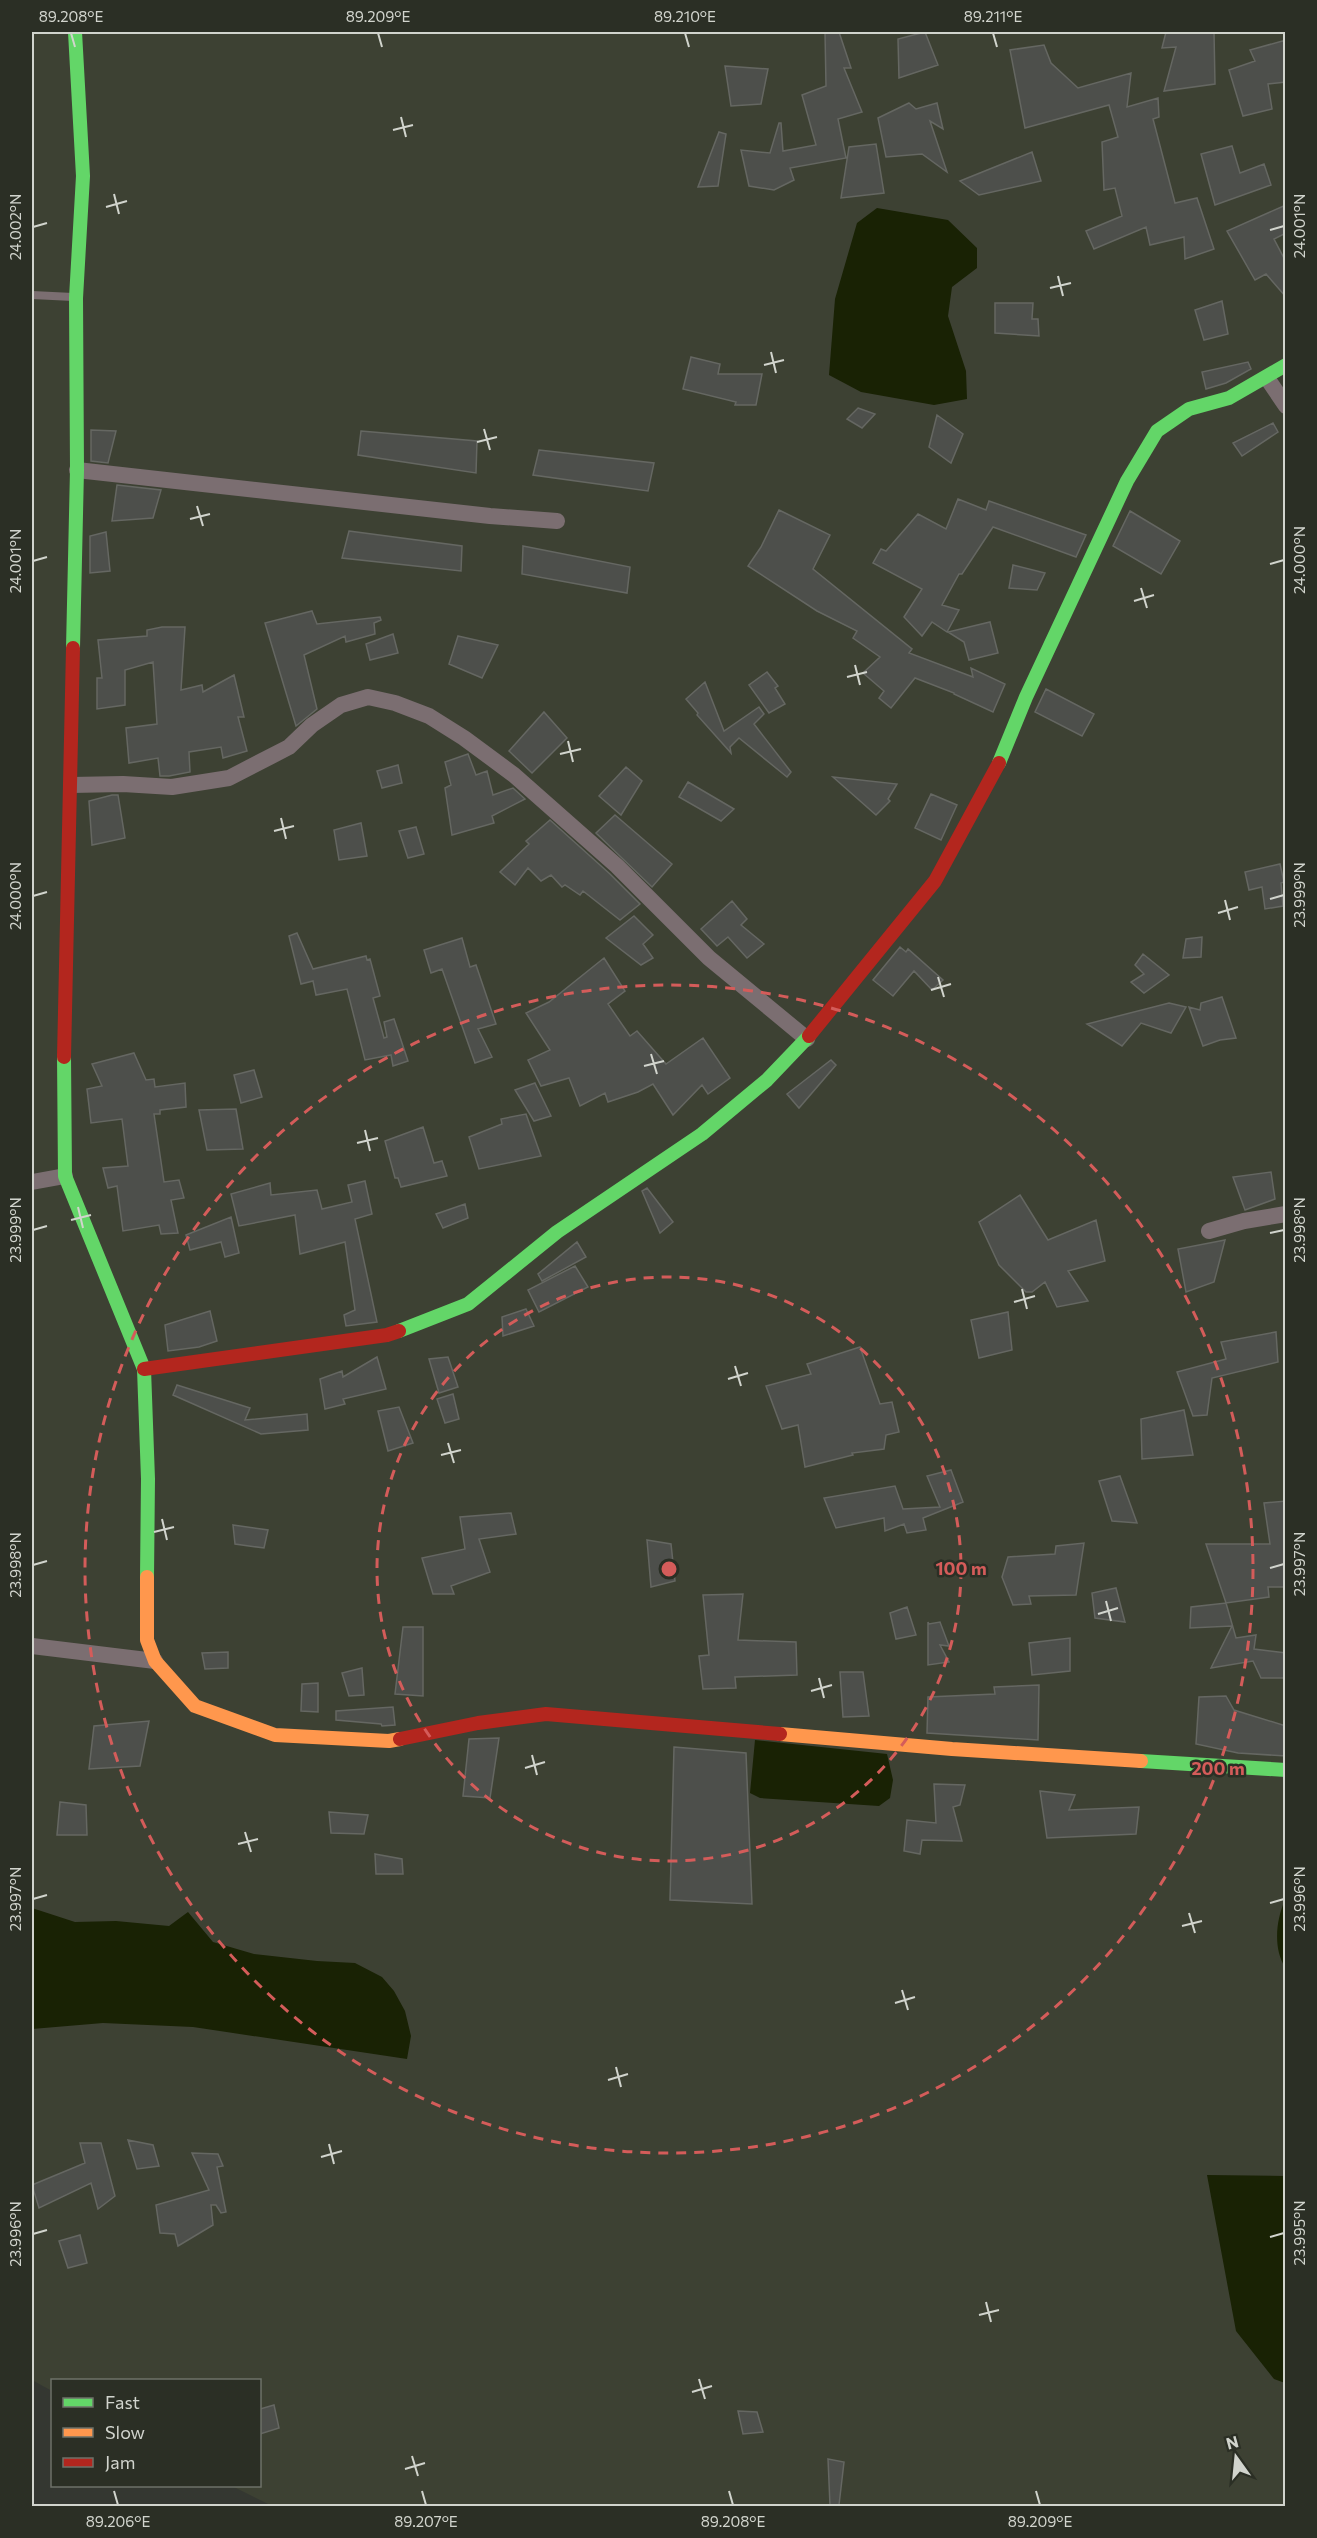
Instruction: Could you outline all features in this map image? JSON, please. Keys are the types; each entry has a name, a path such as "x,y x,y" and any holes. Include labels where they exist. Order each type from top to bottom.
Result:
{"street":[{"path":"75,32 82,176 76,298 77,470 64,1068 65,1176 144,1369 148,1479 147,1640 155,1661 195,1706 275,1735 389,1741 478,1723 546,1714 952,1749 1286,1770"},
{"path":"144,1369 387,1335 468,1304 557,1232 702,1134 767,1080 807,1039 935,881 996,771 1026,697 1127,481 1157,431 1189,409 1229,398 1286,365"},
{"path":"1267,378 1286,406"},
{"path":"77,470 490,516 557,521"},
{"path":"71,785 123,784 171,787 229,778 289,747 312,725 341,705 368,697 394,703 429,716 464,738 514,775 616,866 709,958 807,1039"},
{"path":"32,1182 65,1176"},
{"path":"1209,1232 1244,1221 1286,1214"},
{"path":"32,1646 155,1661"}],"lane":[{"path":"32,295 76,298"}],"shaded area":[{"path":"32,32 1285,32 1285,2506 272,2506 234,2487 261,2487 261,2379 51,2379 51,2390 32,2380"},
{"path":"877,208 948,220 977,248 977,268 952,287 948,316 966,371 967,399 934,405 861,392 829,375 835,299 857,223"},
{"path":"755,1740 887,1754 893,1780 890,1798 879,1806 760,1798 750,1793"},
{"path":"1285,1900 1285,1967 1277,1943 1277,1934"},
{"path":"32,1908 75,1922 116,1921 169,1926 188,1912 213,1942 254,1954 355,1963 382,1977 394,1991 405,2011 411,2036 407,2059 193,2027 103,2023 32,2029"},
{"path":"1207,2175 1285,2176 1285,2383 1274,2379 1236,2331"}],"building":[{"path":"825,32 839,32 851,68 844,68 862,112 838,119 846,158 790,168 794,180 774,190 749,186 741,150 770,153 779,123 781,123 783,151 816,145 802,95 826,86"},
{"path":"925,32 938,65 899,78 898,39"},
{"path":"1166,32 1214,32 1215,84 1164,91 1176,47 1162,48"},
{"path":"1286,40 1286,82 1268,84 1272,109 1243,116 1229,70 1255,61 1250,50"},
{"path":"1044,45 1051,63 1078,88 1131,73 1127,107 1158,98 1159,117 1153,119 1175,203 1197,198 1214,249 1185,259 1184,237 1150,245 1146,227 1094,249 1086,231 1122,216 1115,188 1104,190 1102,142 1118,137 1109,105 1025,128 1010,50"},
{"path":"725,66 768,69 761,104 731,106"},
{"path":"909,103 916,109 937,103 943,129 930,121 947,172 922,154 886,157 878,118"},
{"path":"719,132 726,134 718,186 698,187"},
{"path":"876,144 884,193 841,198 849,147"},
{"path":"1232,146 1240,173 1264,164 1271,185 1215,205 1201,154"},
{"path":"1032,152 1041,181 979,195 960,181"},
{"path":"1286,205 1286,233 1274,239 1286,262 1286,297 1266,274 1255,280 1227,231"},
{"path":"1222,301 1228,334 1204,340 1195,310"},
{"path":"995,303 1033,303 1032,319 1038,319 1039,336 995,333"},
{"path":"691,357 720,364 718,374 762,374 756,405 735,405 736,402 683,389"},
{"path":"1248,362 1251,369 1226,383 1206,389 1202,372"},
{"path":"858,408 875,414 862,428 847,419"},
{"path":"937,415 963,434 951,463 929,447"},
{"path":"1273,423 1278,432 1242,456 1233,443"},
{"path":"91,430 116,431 108,463 91,461"},
{"path":"361,431 477,441 476,473 358,455"},
{"path":"539,450 654,463 648,491 533,475"},
{"path":"117,485 161,490 153,518 112,521"},
{"path":"958,499 986,510 989,501 1086,535 1076,557 993,527 962,574 959,574 942,605 959,610 947,632 932,622 922,636 904,617 922,589 873,563 881,549 886,551 918,514 946,529"},
{"path":"779,510 830,535 813,569 912,649 909,653 973,677 971,668 1005,684 993,712 954,693 915,678 891,708 879,698 884,691 863,673 880,657 853,638 857,631 817,611 748,566 761,547"},
{"path":"1130,511 1180,541 1161,574 1113,546"},
{"path":"349,531 462,546 461,571 342,558"},
{"path":"106,532 110,571 90,573 90,536"},
{"path":"523,546 630,567 627,593 522,574"},
{"path":"1013,565 1045,573 1037,590 1009,588"},
{"path":"312,611 317,624 380,617 381,620 374,623 375,634 346,642 345,636 304,655 317,709 296,726 265,623"},
{"path":"990,622 998,653 969,660 964,642 948,632"},
{"path":"162,627 185,627 181,690 202,685 203,692 234,675 244,717 238,717 247,751 223,758 221,747 189,752 190,772 169,776 160,776 158,758 129,763 126,728 157,724 153,662 125,670 125,705 97,709 97,678 102,678 98,640 147,636 147,630"},
{"path":"393,634 398,653 370,660 366,644"},
{"path":"458,636 498,645 482,678 449,664"},
{"path":"767,672 778,686 775,688 785,704 769,713 749,685"},
{"path":"705,682 724,731 759,707 764,714 754,724 791,772 787,777 739,738 730,747 731,753 697,715 698,713 686,699"},
{"path":"1046,689 1094,714 1082,736 1035,712"},
{"path":"544,712 567,738 532,773 509,751"},
{"path":"468,754 476,775 487,771 493,795 513,788 525,799 492,816 494,823 452,835 445,788 451,785 445,762"},
{"path":"398,765 402,783 382,788 377,771"},
{"path":"626,767 642,781 621,815 599,796"},
{"path":"833,777 897,784 888,799 890,801 876,815"},
{"path":"688,782 734,809 721,821 679,797"},
{"path":"931,794 957,805 941,840 915,828"},
{"path":"118,795 125,838 92,845 89,801"},
{"path":"615,815 672,864 652,887 596,833"},
{"path":"550,820 640,904 620,920 583,891 580,895 565,885 562,887 551,875 541,881 528,868 515,885 500,872 529,844 526,841"},
{"path":"361,823 367,856 339,860 334,830"},
{"path":"416,827 424,854 408,858 399,831"},
{"path":"1280,864 1284,882 1281,883 1283,906 1265,909 1262,887 1249,890 1245,872"},
{"path":"732,901 747,919 741,925 764,944 747,958 728,937 717,946 701,929"},
{"path":"634,916 653,935 643,944 653,958 641,965 606,938"},
{"path":"297,933 313,969 366,956 367,960 370,959 380,996 373,998 384,1038 387,1037 384,1022 394,1019 408,1061 393,1066 391,1055 365,1060 347,989 316,995 313,981 301,984 289,936"},
{"path":"1202,937 1201,957 1183,958 1186,939"},
{"path":"462,938 470,967 476,965 496,1024 478,1029 492,1057 475,1063 442,969 431,973 424,950"},
{"path":"900,947 906,952 908,949 943,980 932,990 914,971 893,996 873,980"},
{"path":"1143,954 1169,975 1144,993 1131,982 1144,974 1135,965"},
{"path":"604,958 625,991 608,1004 630,1036 637,1031 666,1064 703,1038 730,1078 708,1094 702,1085 673,1115 653,1084 638,1092 608,1102 605,1093 580,1106 569,1078 541,1086 528,1060 550,1050 526,1013 549,1002"},
{"path":"1222,997 1236,1038 1220,1040 1203,1046 1189,1007 1200,1010 1201,1003"},
{"path":"1169,1003 1186,1007 1171,1033 1141,1023 1122,1046 1087,1024"},
{"path":"134,1053 146,1080 154,1079 155,1087 185,1083 186,1107 160,1110 160,1114 154,1114 164,1182 179,1180 184,1198 171,1200 178,1233 161,1234 159,1225 123,1231 117,1186 108,1188 103,1168 128,1166 122,1119 91,1123 87,1089 102,1086 92,1064"},
{"path":"831,1060 836,1065 799,1108 787,1094"},
{"path":"254,1070 262,1097 241,1103 234,1075"},
{"path":"535,1083 551,1116 534,1121 515,1090"},
{"path":"236,1109 243,1149 207,1150 199,1110"},
{"path":"526,1114 541,1156 479,1169 469,1137 502,1124 501,1119"},
{"path":"423,1127 434,1163 442,1161 447,1176 401,1187 398,1178 395,1178 385,1141"},
{"path":"1271,1172 1275,1199 1245,1210 1233,1177"},
{"path":"365,1181 372,1214 355,1219 377,1322 346,1326 344,1315 355,1310 345,1242 300,1254 295,1215 239,1226 231,1194 270,1183 271,1195 317,1190 322,1209 352,1202 348,1185"},
{"path":"647,1188 673,1222 660,1233 642,1191"},
{"path":"1020,1195 1048,1240 1096,1220 1105,1261 1068,1271 1088,1301 1057,1307 1045,1282 1032,1292 1026,1292 999,1265 979,1222"},
{"path":"465,1204 468,1218 443,1228 436,1214"},
{"path":"231,1217 239,1253 225,1257 221,1242 190,1250 186,1235"},
{"path":"1225,1240 1214,1282 1186,1292 1178,1249"},
{"path":"577,1242 586,1257 542,1281 538,1274"},
{"path":"575,1266 588,1287 539,1312 528,1290"},
{"path":"526,1309 534,1326 503,1336 502,1317"},
{"path":"210,1311 217,1341 199,1347 168,1351 165,1325"},
{"path":"1008,1312 1012,1350 979,1358 971,1320"},
{"path":"1276,1332 1278,1362 1212,1378 1207,1415 1193,1416 1177,1372 1226,1359 1221,1342"},
{"path":"860,1347 880,1404 892,1402 899,1432 886,1435 884,1449 852,1453 853,1455 805,1467 798,1425 782,1429 766,1386 811,1374 807,1364"},
{"path":"377,1357 386,1389 343,1399 345,1404 325,1409 320,1379 342,1371 343,1377"},
{"path":"448,1357 458,1387 439,1393 429,1359"},
{"path":"177,1385 250,1408 245,1420 307,1414 308,1430 261,1434 173,1395"},
{"path":"453,1394 459,1419 445,1423 437,1399"},
{"path":"399,1407 413,1443 388,1451 378,1411"},
{"path":"1184,1410 1193,1455 1142,1459 1141,1419"},
{"path":"951,1470 963,1502 923,1518 926,1530 907,1533 904,1524 885,1531 884,1518 836,1528 824,1498 895,1486 903,1509 940,1507 927,1476"},
{"path":"1120,1476 1137,1523 1112,1521 1099,1481"},
{"path":"1286,1501 1286,1587 1268,1587 1269,1597 1226,1603 1206,1544 1270,1544 1264,1503"},
{"path":"511,1513 516,1534 479,1539 490,1572 451,1586 454,1594 433,1594 422,1558 465,1549 460,1517"},
{"path":"233,1525 268,1530 264,1548 235,1544"},
{"path":"647,1540 671,1544 675,1581 651,1587"},
{"path":"1084,1543 1076,1595 1029,1596 1031,1604 1013,1605 1002,1577 1008,1557 1055,1554 1056,1546"},
{"path":"1116,1588 1125,1622 1095,1618 1092,1593"},
{"path":"743,1594 738,1640 796,1642 797,1675 735,1677 736,1688 703,1689 699,1656 709,1655 703,1595"},
{"path":"1226,1603 1236,1638 1256,1635 1254,1649 1286,1653 1286,1678 1261,1678 1253,1661 1211,1668 1232,1626 1190,1628 1191,1607"},
{"path":"907,1607 916,1635 896,1639 890,1613"},
{"path":"928,1622 929,1624 940,1622 949,1646 940,1645 949,1662 928,1665"},
{"path":"403,1627 423,1627 423,1696 395,1694"},
{"path":"1070,1638 1070,1671 1032,1675 1029,1643"},
{"path":"228,1652 228,1668 205,1669 202,1653"},
{"path":"362,1668 364,1695 349,1696 342,1673"},
{"path":"840,1672 863,1672 869,1716 843,1717"},
{"path":"318,1683 318,1712 301,1711 302,1684"},
{"path":"1039,1685 1038,1740 927,1733 928,1697 995,1694 994,1687"},
{"path":"1226,1696 1234,1710 1286,1726 1286,1756 1238,1753 1196,1744 1199,1697"},
{"path":"393,1707 395,1725 382,1726 381,1724 336,1720 336,1711"},
{"path":"149,1721 140,1766 89,1769 94,1726"},
{"path":"499,1738 490,1798 463,1796 469,1739"},
{"path":"674,1747 746,1753 752,1904 670,1900"},
{"path":"934,1784 965,1785 960,1805 953,1807 962,1841 922,1840 920,1854 904,1851 907,1820 936,1823"},
{"path":"1040,1791 1075,1795 1069,1810 1139,1807 1136,1834 1047,1838"},
{"path":"60,1802 86,1805 87,1835 57,1835"},
{"path":"329,1812 368,1815 364,1834 331,1833"},
{"path":"375,1854 402,1859 403,1874 376,1874"},
{"path":"128,2140 153,2145 159,2166 137,2169"},
{"path":"80,2143 101,2143 115,2196 98,2209 91,2183 39,2208 32,2185 85,2163"},
{"path":"192,2153 218,2154 223,2166 217,2167 226,2212 221,2213 216,2205 211,2205 213,2225 178,2246 175,2234 160,2233 156,2205 209,2190"},
{"path":"80,2235 87,2263 68,2268 59,2241"},
{"path":"274,2405 279,2428 261,2434 261,2409"},
{"path":"738,2411 757,2412 763,2432 743,2434"},
{"path":"828,2459 844,2462 839,2505 830,2505"}],"traffic: fast":[{"path":"73,648 77,470 76,298 83,176 75,32"},
{"path":"999,763 1026,697 1127,481 1157,431 1189,409 1229,398 1286,365"},
{"path":"399,1331 468,1304 557,1232 702,1134 767,1080 809,1036"},
{"path":"64,1057 65,1176 144,1369 148,1479 147,1577"},
{"path":"1141,1761 1286,1770"}],"traffic: slow":[{"path":"147,1577 147,1640 155,1661 195,1706 275,1735 389,1741 400,1739"},
{"path":"780,1734 952,1749 1141,1761"}],"traffic: jam":[{"path":"64,1057 73,648"},
{"path":"809,1036 935,881 999,763"},
{"path":"144,1369 387,1335 399,1331"},
{"path":"400,1739 478,1723 546,1714 780,1734"}]}
